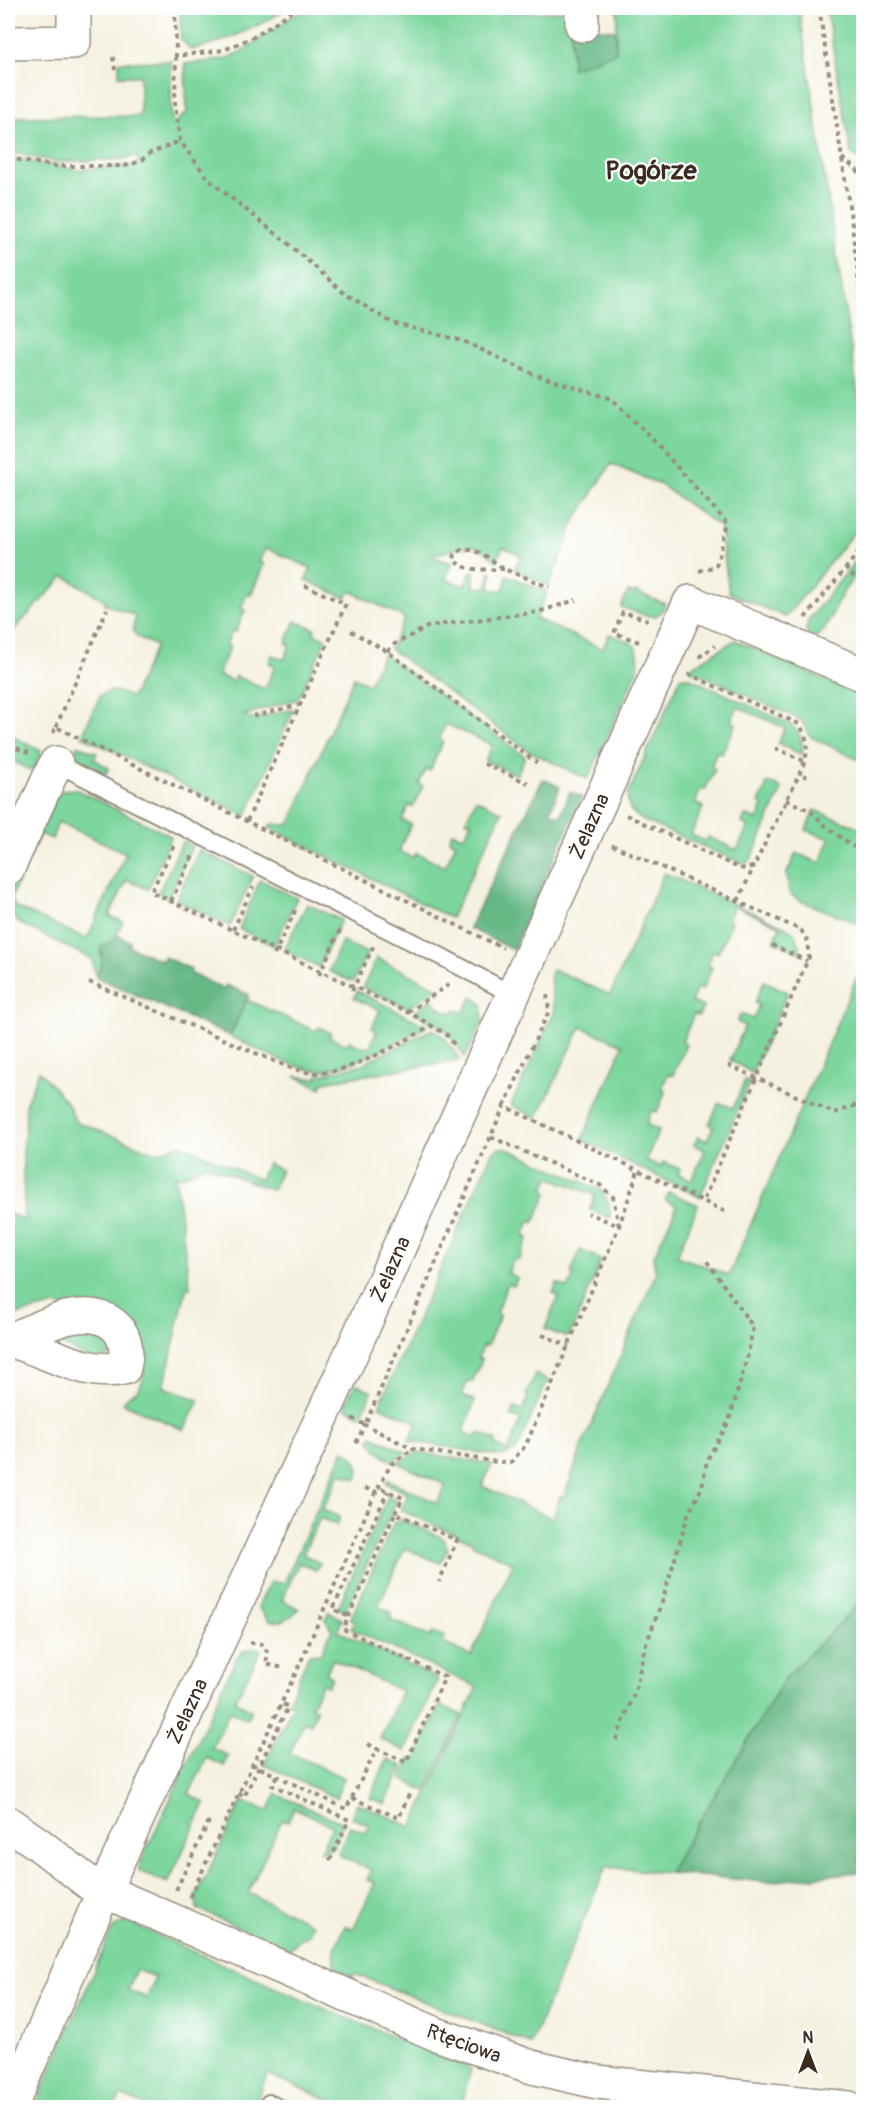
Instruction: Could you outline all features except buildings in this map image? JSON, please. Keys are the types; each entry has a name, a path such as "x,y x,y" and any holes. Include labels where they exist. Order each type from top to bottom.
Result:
{"street":[{"path":"8,43 74,42 74,8"},
{"name":"Żelazna","path":"10,2108 104,1891 328,1406 690,602 864,675"},
{"path":"8,868 56,764"},
{"name":"Rtęciowa","path":"8,1823 93,1886 436,2034 531,2067 597,2082 849,2108"}],"lane":[{"path":"56,764 306,888 513,995"},
{"path":"267,2108 269,2103 279,2108"}],"path":[{"path":"175,8 175,104 180,141 209,180 289,244 344,292 392,323 463,341 533,374 612,399 655,442 728,524 716,566 699,571"},
{"path":"176,56 224,50 253,37 297,8"},
{"path":"819,8 864,325"},
{"path":"113,57 115,69"},
{"path":"8,158 55,166 125,166 141,161 148,154 180,141"},
{"path":"841,158 864,176"},
{"path":"786,642 864,546"},
{"path":"504,568 460,567 454,560 455,554 460,550 473,550 504,568 549,587"},
{"path":"845,568 854,577"},
{"path":"247,821 346,604 304,585"},
{"path":"388,651 392,645 429,626 538,612 576,600"},
{"path":"56,727 107,609"},
{"path":"351,631 388,651 537,763"},
{"path":"680,670 799,724 806,735 808,751 799,775 738,901"},
{"path":"253,716 299,705"},
{"path":"82,740 507,950"},
{"path":"776,748 804,761"},
{"path":"484,764 528,783"},
{"path":"799,775 809,777"},
{"path":"786,800 809,810 828,828 864,854"},
{"path":"617,811 739,868 746,869 754,866"},
{"path":"183,827 152,892 353,989 408,1012 446,1034 457,1049"},
{"path":"171,901 202,836"},
{"path":"604,841 801,930 807,940 809,957 703,1201"},
{"path":"233,930 262,866"},
{"path":"275,952 306,888"},
{"path":"320,973 349,910"},
{"path":"353,989 382,927"},
{"path":"772,945 807,961"},
{"path":"408,1012 470,972"},
{"path":"89,982 293,1070 310,1073 323,1073 361,1062 432,1026"},
{"path":"728,1065 834,1113 864,1101"},
{"path":"356,1443 504,1106 726,1212"},
{"path":"490,1137 600,1185 613,1197 619,1226"},
{"path":"328,1406 413,1449 511,1462 526,1445 619,1226 638,1171"},
{"path":"588,1213 619,1226"},
{"path":"616,1740 635,1692 645,1647 662,1602 688,1515 702,1487 707,1460 729,1421 753,1327 706,1260"},
{"path":"543,1335 569,1346"},
{"path":"192,1892 281,1703 376,1492 392,1464 413,1449"},
{"path":"365,1488 376,1492 383,1489 403,1498 343,1629 445,1677 406,1762 368,1744"},
{"path":"348,1616 333,1609 388,1491"},
{"path":"395,1513 457,1540 439,1582"},
{"path":"243,1647 252,1642 262,1644 268,1653 266,1664 283,1668"},
{"path":"238,1793 244,1797 259,1768 288,1707 281,1703"},
{"path":"252,1764 346,1809 377,1749"},
{"path":"277,1776 272,1785 349,1820 329,1862"},
{"path":"352,1797 399,1818 410,1792"},
{"path":"174,1895 210,1819"}],"green space":[{"path":"180,8 288,8 242,33 191,50 181,39"},
{"path":"313,8 505,8 506,13 570,11 572,68 616,52 617,8 799,8 863,428 863,521 786,617 729,593 720,527 661,485 611,464 574,522 549,586 514,569 521,555 503,547 496,561 485,551 473,546 433,554 435,558 453,563 445,579 464,586 471,572 474,571 474,588 485,587 489,585 489,572 492,572 490,588 499,591 504,589 507,575 547,592 536,619 603,649 609,634 629,642 636,648 639,660 638,669 588,779 529,751 390,649 405,618 350,591 346,598 306,580 311,568 266,548 259,562 264,564 251,595 247,594 241,608 245,610 236,632 232,631 226,645 230,647 218,675 233,681 235,676 265,689 275,666 269,663 272,655 284,660 290,645 286,643 295,621 315,629 313,633 326,639 298,699 244,715 252,719 294,709 246,816 82,736 100,696 112,691 132,697 156,646 134,633 136,616 105,604 106,601 64,576 8,636 8,158 79,170 138,164 137,155 126,159 57,162 8,152 8,117 140,116 140,76 119,76 119,62 171,61 173,125 187,112 185,64 227,58 249,47 293,16"},
{"path":"826,8 863,8 863,163 851,153"},
{"path":"571,27 616,30 616,52 572,69"},
{"path":"863,552 863,569 845,590 824,629 816,638 809,637 806,630 808,620"},
{"path":"628,592 634,594 635,592 665,604 662,611 656,616 647,616 621,607"},
{"path":"735,640 863,697 863,762 811,737 801,720 691,670 690,668"},
{"path":"383,654 525,756 517,775 485,761 492,745 446,724 439,739 443,741 430,771 426,769 419,784 423,786 413,807 409,805 402,820 411,824 399,851 413,858 416,853 445,867 456,843 449,840 452,832 464,837 471,822 466,820 476,799 502,812 451,918 269,828 271,824 289,825 354,677 369,684"},
{"path":"688,677 790,724 800,738 802,755 778,743 785,728 738,707 731,721 736,724 722,754 717,752 711,766 715,769 705,790 701,789 695,803 703,807 691,835 706,841 708,837 737,850 748,826 742,823 745,815 757,820 763,806 759,803 768,782 782,789 751,859 747,863 741,863 642,820 632,812 629,806 628,794 680,679"},
{"path":"8,734 41,751 33,772 8,758"},
{"path":"77,745 97,753 94,759 109,768 106,774 101,776 82,765 77,756"},
{"path":"543,779 560,787 550,812 560,816 570,792 582,797 513,950 469,928"},
{"path":"75,789 171,836 148,889 127,880 109,916 123,922 114,940 101,947 102,964 96,977 92,959 19,923 8,906 9,893 58,793","holes":["58,822 126,853 87,939 15,907 11,898 40,834 52,839"]},
{"path":"814,810 863,829 863,925 801,901 789,893 787,873 796,853 820,863 830,839 806,830"},
{"path":"183,841 192,846 168,898 158,893"},
{"path":"199,850 253,876 230,926 176,900"},
{"path":"664,873 788,928 798,939 801,953 774,941 780,926 734,906 728,920 732,922 718,953 713,951 708,965 712,968 702,990 697,988 691,1002 703,1007 699,1016 694,1014 682,1042 686,1045 673,1075 668,1074 662,1088 666,1090 657,1112 652,1110 646,1124 659,1130 646,1160 661,1167 663,1162 680,1169 678,1174 692,1180 705,1150 694,1145 698,1137 707,1141 713,1126 709,1124 719,1103 733,1108 745,1080 750,1082 700,1197 582,1140 623,1045 581,1027 537,1118 511,1105 554,1013 550,975 553,969 610,995"},
{"path":"260,880 297,898 274,946 239,929"},
{"path":"307,904 341,920 319,967 284,950"},
{"path":"117,935 130,941 129,946 162,961 164,957 191,969 190,973 224,989 226,985 249,995 230,1036 96,977 102,964 101,947 114,940"},
{"path":"342,941 367,953 353,982 329,971"},
{"path":"376,958 438,988 408,1008 363,988"},
{"path":"856,979 863,981 863,1600 786,1677 668,1873 606,1867 531,2044 355,1974 353,1977 335,1968 334,1951 345,1926 353,1929 375,1883 367,1880 371,1870 338,1853 350,1826 366,1833 369,1825 351,1817 357,1803 412,1827 477,1687 351,1629 355,1622 350,1620 394,1522 399,1523 401,1519 443,1538 448,1549 440,1563 405,1548 378,1606 392,1613 390,1619 430,1637 433,1632 445,1637 443,1643 471,1656 513,1563 401,1510 408,1494 386,1483 388,1480 437,1503 446,1485 397,1463 417,1452 492,1464 482,1486 553,1519 560,1496 564,1497 583,1444 656,1273 653,1258 677,1206 665,1200 669,1192 698,1205 677,1256 729,1275"},
{"path":"764,981 788,992 752,1073 730,1060 745,1026 737,1022 741,1014 753,1019 759,1005 755,1003"},
{"path":"357,991 427,1026 354,1062 323,1070 311,1070 290,1064 230,1036 247,1000 316,1031 319,1027 331,1033 329,1037 347,1045 349,1041 369,1048 377,1031 372,1028 380,1010 354,998"},
{"path":"472,997 482,1004 483,1022 465,1057 447,1031 414,1012 432,999 446,1012 457,1010 463,1013"},
{"path":"433,1029 445,1038 460,1060 323,1082 321,1088 295,1076 317,1079 317,1076 363,1064"},
{"path":"39,1071 68,1104 75,1121 156,1153 181,1144 260,1180 267,1163 281,1170 272,1190 206,1165 182,1177 175,1175 190,1288 186,1289 164,1387 199,1400 184,1430 123,1403 137,1390 143,1378 143,1364 136,1335 56,1305 8,1317 8,1213 24,1220 25,1105"},
{"path":"499,1148 506,1148 601,1190 608,1202 611,1218 590,1210 595,1195 549,1177 544,1189 548,1191 534,1223 530,1221 524,1236 528,1238 519,1260 514,1259 508,1273 517,1278 514,1286 508,1284 496,1313 500,1315 487,1346 483,1345 478,1358 482,1360 472,1382 468,1381 462,1395 475,1401 463,1432 477,1438 479,1433 496,1440 495,1445 508,1451 521,1420 511,1416 514,1408 523,1411 528,1396 526,1395 535,1374 548,1380 516,1451 501,1456 409,1441 417,1422 379,1406 492,1153"},
{"path":"580,1250 601,1261 570,1335 565,1337 545,1329 558,1296 553,1293 557,1283 568,1288 574,1275 571,1273"},
{"path":"94,1326 117,1352 94,1361 40,1334"},
{"path":"355,1384 372,1391 361,1416 344,1407"},
{"path":"372,1436 406,1452 393,1461 382,1455 375,1447 370,1440"},
{"path":"344,1450 356,1462 359,1470 357,1479 340,1473 323,1510 340,1517 337,1525 320,1518 303,1554 320,1563 316,1570 299,1563 282,1600 299,1609 286,1620 269,1621 258,1607 270,1582 284,1583"},
{"path":"388,1496 397,1500 345,1612 338,1608"},
{"path":"863,1600 864,1788 858,1872 766,1882 668,1873 786,1677"},
{"path":"328,1612 342,1619 338,1631 438,1679 405,1751 380,1739 402,1691 333,1659 326,1674 332,1677 328,1686 322,1684 311,1707 317,1710 311,1724 305,1721 290,1753 344,1778 336,1798 264,1765 293,1705 288,1703 309,1654 321,1653 332,1630 326,1620"},
{"path":"255,1648 261,1650 235,1701 251,1710 247,1719 230,1711 212,1748 228,1756 224,1766 207,1758 189,1794 205,1803 168,1883 139,1871 139,1866 236,1659 243,1651"},
{"path":"440,1705 462,1715 426,1791 401,1779 410,1758 416,1759"},
{"path":"387,1759 403,1766 385,1804 370,1798"},
{"path":"276,1794 343,1823 332,1848 320,1852 332,1826 294,1808 288,1822 282,1820 248,1893 313,1924 308,1936 300,1939 289,1949 197,1909 196,1897 242,1801 268,1811"},
{"path":"130,1923 296,1997 471,2069 461,2107 346,2107 267,2074 256,2103 252,2101 249,2107 150,2107 121,2095 114,2107 35,2107 114,1927","holes":["136,1970 155,1977 147,1998 128,1990"]}],"district":[{"name":"Pogórze","path":"651,170"}]}
